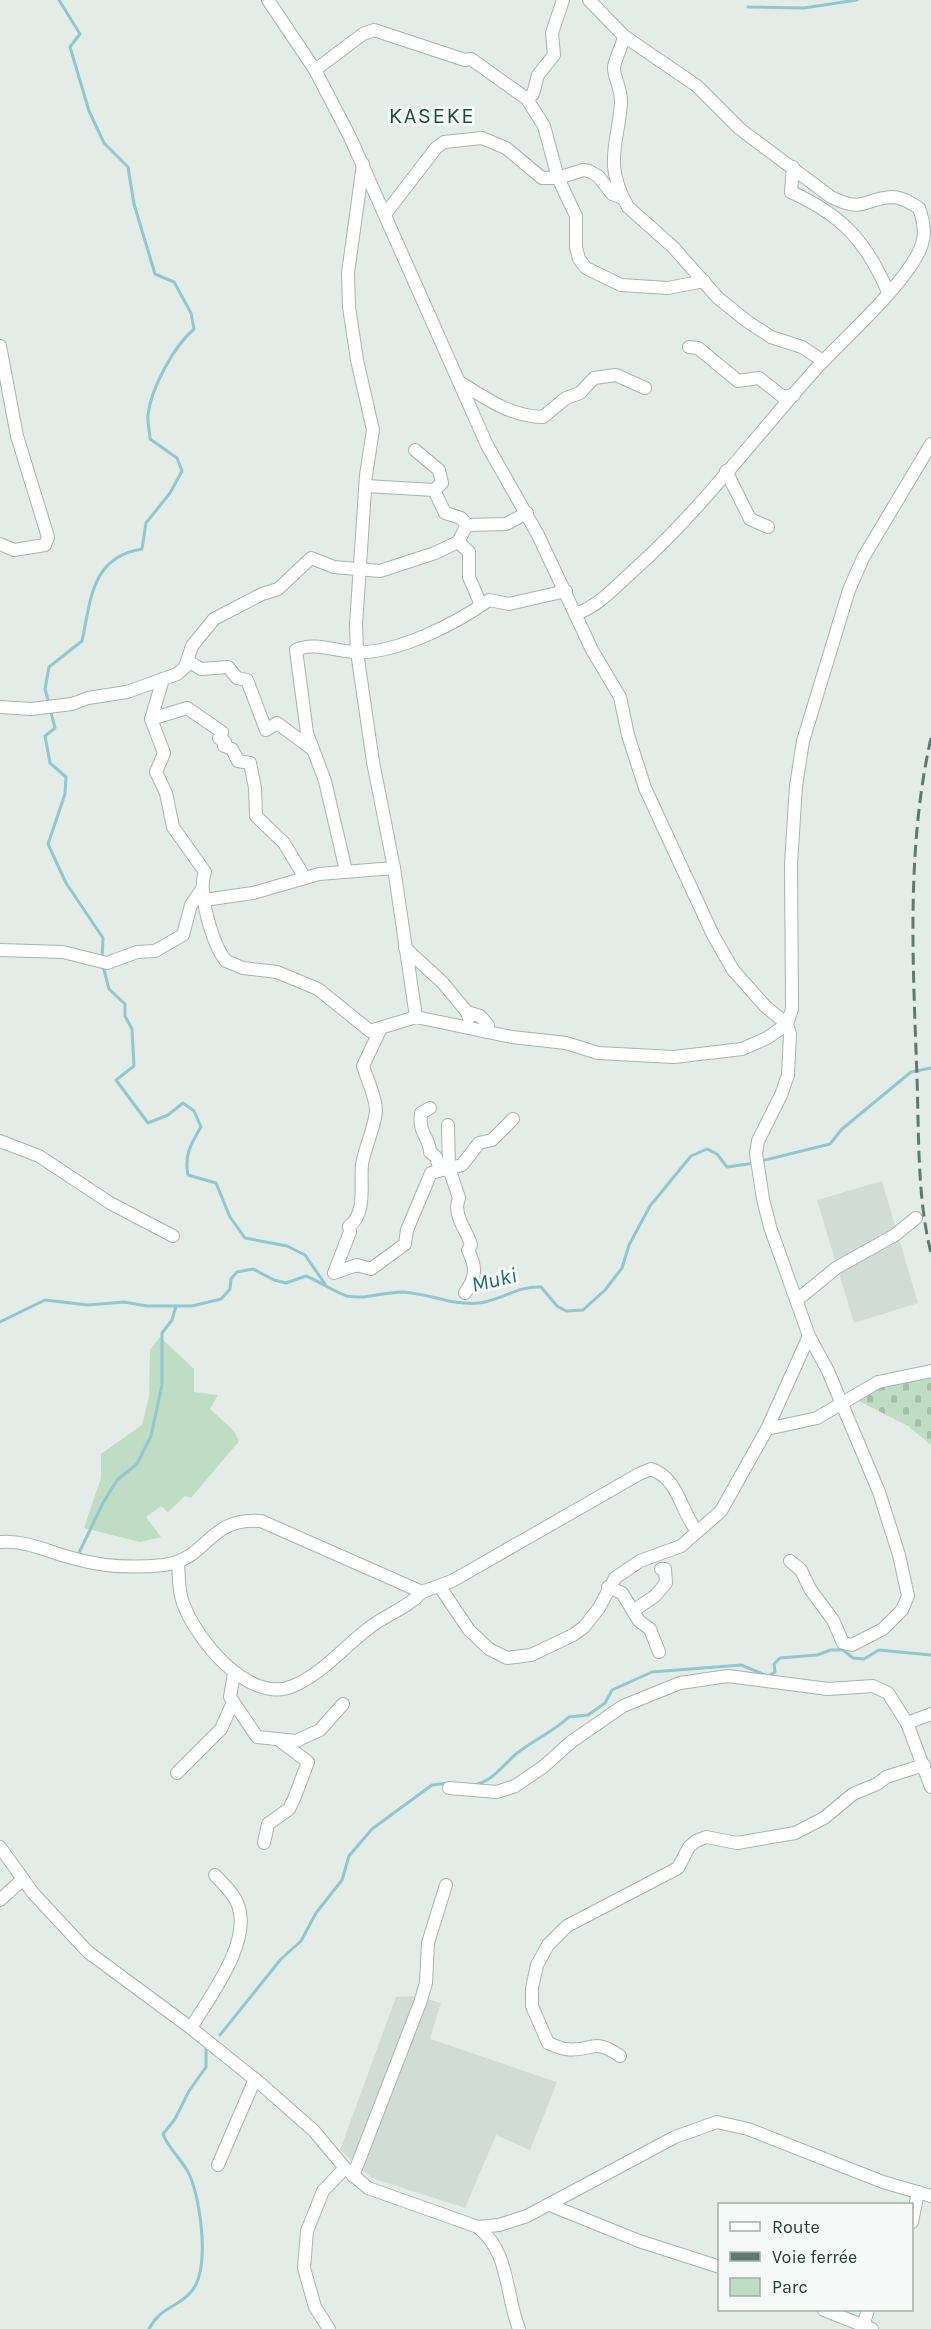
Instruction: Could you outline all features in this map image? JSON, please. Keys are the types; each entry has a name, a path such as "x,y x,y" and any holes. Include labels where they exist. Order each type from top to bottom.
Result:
{"street":[{"path":"268,0 315,70 363,163 487,445 527,513 566,591 592,650 620,697 628,735 645,788 713,935 733,970 766,1007 787,1024"},
{"path":"527,99 533,94 538,75 554,55 552,33 563,0"},
{"path":"576,615 599,603 654,553 823,361 888,292 927,244 920,208 892,197 864,206 845,204 825,192 740,129 697,86 624,36 589,0"},
{"path":"315,70 363,34 374,30 456,57 471,59 527,99 544,126 558,178 576,216 576,247 579,259 586,268 621,285 668,288 704,281"},
{"path":"624,36 614,68 620,86 621,104 612,153 623,198 636,215 661,235 718,298 763,332 783,343 802,346 823,361"},
{"path":"386,213 436,148 444,142 482,138 506,148 542,178 558,178 583,170 589,171 598,176 612,194 623,198"},
{"path":"363,163 348,273 349,307 357,360 373,430 366,486 357,652 373,762 394,868 416,1017"},
{"path":"793,167 791,192 820,205 845,224 868,251 888,292"},
{"path":"0,346 17,436 48,541 45,545 21,550 14,550 1,543"},
{"path":"689,347 698,348 738,381 759,378 783,397 794,395"},
{"path":"460,382 494,404 524,416 543,417 566,398 580,393 594,378 616,375 645,388"},
{"path":"790,1561 801,1570 810,1589 832,1620 843,1643 852,1645 883,1629 902,1610 908,1596 899,1555 879,1492 828,1371 809,1335 770,1227 756,1153 758,1141 781,1095 788,1075 790,1034 787,1024 792,1008 794,979 791,906 793,820 803,741 840,618 862,558 931,444"},
{"path":"366,486 434,490 442,483 439,470 415,450"},
{"path":"726,471 750,519 768,527"},
{"path":"434,490 445,513 461,518 467,525"},
{"path":"467,525 506,524 527,513"},
{"path":"0,707 31,709 72,704 88,698 117,695 177,674 188,661 192,646 214,619 262,594 278,589 311,558 328,565 360,571 380,571 412,562 458,542 467,525"},
{"path":"458,542 469,552 469,577 481,605"},
{"path":"346,871 325,781 312,749 297,671 296,650 312,646 357,652 416,640 474,612 489,600 509,604 566,591"},
{"path":"188,661 201,669 228,667 237,678 247,680 266,730 277,723 312,749"},
{"path":"163,679 151,719 164,753 156,772 166,793 173,826 205,872 203,895 209,924 226,961 243,968 277,972 318,989 363,1028 370,1031 380,1030 416,1017 487,1032 566,1043 598,1053 674,1057 742,1049 767,1038 787,1024"},
{"path":"151,719 187,708 222,732 219,738 225,742 224,746 232,749 238,761 250,763 255,788 256,816 284,843 304,878"},
{"path":"0,950 63,952 107,963 137,952 155,951 183,935 191,906 203,895 253,893 304,878 346,871 394,868"},
{"path":"405,948 443,983 468,1012 472,1029"},
{"path":"468,1012 480,1016 488,1025 487,1032"},
{"path":"380,1030 363,1066 376,1110 367,1153 362,1164 364,1181 360,1204 353,1223 348,1226 350,1232 334,1273 357,1265 371,1269 405,1244 407,1230 431,1173 462,1165 480,1143 492,1140 513,1119"},
{"path":"430,1108 421,1113 423,1136 430,1147 430,1152 445,1169 459,1198 456,1204 462,1229 471,1245 468,1250 474,1262 475,1278 465,1293"},
{"path":"445,1169 448,1125"},
{"path":"0,1141 39,1156 110,1203 173,1236"},
{"path":"797,1300 836,1268 895,1235 916,1218"},
{"path":"440,1587 469,1630 489,1649 507,1658 531,1655 573,1635 584,1627 599,1608 608,1587 615,1578 640,1562 681,1546 696,1530 721,1511 767,1429 809,1335"},
{"path":"767,1429 806,1422 878,1382 931,1371"},
{"path":"178,1562 182,1599 188,1614 212,1648 242,1679 277,1690 293,1686 328,1662 369,1627 422,1592 440,1587 639,1473 651,1469 669,1479 684,1514 696,1530"},
{"path":"0,1542 26,1544 76,1559 124,1567 178,1562 194,1553 222,1528 233,1522 261,1521 422,1592"},
{"path":"633,1611 655,1596 666,1583 665,1569 661,1569"},
{"path":"608,1587 621,1593 639,1621 650,1629 659,1652"},
{"path":"234,1672 230,1697 257,1737 296,1741 320,1730 343,1704"},
{"path":"449,1788 497,1792 515,1786 543,1767 571,1742 623,1706 680,1683 728,1676 828,1689 873,1686 888,1693 907,1723 931,1787"},
{"path":"177,1773 221,1729 233,1702"},
{"path":"907,1723 931,1714"},
{"path":"264,1843 268,1824 289,1809 308,1762 278,1739"},
{"path":"620,2055 608,2047 596,2044 567,2050 548,2043 532,2006 532,1988 537,1965 548,1945 567,1926 678,1868 689,1847 696,1841 706,1837 737,1843 795,1833 824,1818 853,1794 877,1784 885,1777 924,1765"},
{"path":"0,1847 23,1879 88,1952 191,2028 255,2079 314,2131 349,2172 375,2192 478,2227 488,2235 501,2255 519,2329"},
{"path":"191,2028 240,1938 241,1920 238,1904 215,1875"},
{"path":"0,1900 23,1879"},
{"path":"329,2329 315,2307 304,2268 307,2231 322,2191 349,2172 420,2003 426,1983 430,1931 446,1885"},
{"path":"218,2165 255,2079"},
{"path":"478,2227 512,2222 550,2205 675,2137 717,2122 748,2129 883,2182 931,2196"},
{"path":"913,2217 918,2192"},
{"path":"550,2205 639,2241 718,2266"},
{"path":"827,2311 867,2327 868,2311"}],"shaded area":[{"path":"882,1181 918,1303 854,1323 817,1200"},
{"path":"417,1996 441,2003 430,2039 557,2082 530,2150 496,2135 465,2208 372,2178 340,2150 396,1997"}],"green space":[{"path":"160,1337 194,1369 194,1392 218,1395 210,1409 233,1430 239,1441 191,1498 185,1496 168,1512 161,1506 146,1517 161,1537 140,1542 84,1528 101,1478 101,1454 142,1425 149,1397 150,1350"},
{"path":"931,1374 931,1445 908,1426 857,1400 885,1382"}],"waterway":[{"path":"49,703 45,689 49,667 82,641 91,596 96,583 112,561 142,549 146,523 170,493 182,471 177,458 150,439 148,415 150,404 165,368 186,336 194,329 191,313 174,282 155,274 134,204 128,167 104,143 89,111 70,47 80,34 59,0"},
{"path":"748,7 804,8 857,0"},
{"path":"50,709 55,728 45,736 50,763 66,777 65,794 48,844 66,883 103,938 102,960"},
{"path":"103,966 109,989 125,1004 125,1016 132,1029 134,1066 116,1080 148,1123 168,1115 183,1103 194,1111 201,1127 191,1144 188,1156 188,1175 216,1183 230,1217 245,1238 287,1246 305,1255 325,1284"},
{"name":"Muki","path":"761,1161 830,1144 842,1129 911,1072 931,1068"},
{"name":"Muki","path":"0,1322 45,1300 88,1305 124,1302 147,1306 192,1306 221,1299 230,1289 231,1279 237,1272 253,1269 274,1280 286,1283 306,1276 342,1294 354,1297 402,1292 460,1303 479,1303 524,1289 541,1287 557,1306 566,1311 583,1310 605,1290 622,1268 629,1245 650,1206 691,1156 707,1149 717,1154 727,1167 755,1163"},
{"path":"78,1555 103,1503 117,1480 137,1464 151,1436 162,1385 162,1333 172,1320 176,1306"},
{"path":"475,1785 493,1776 516,1754 569,1717 588,1715 605,1703 612,1690 652,1672 741,1665 768,1676 775,1672 774,1664 780,1658 817,1655 831,1650 843,1650 853,1658 864,1659 879,1650 931,1655"},
{"path":"220,2035 281,1959 301,1941 316,1913 342,1880 349,1856 372,1829 432,1785 448,1783"},
{"path":"149,2329 158,2316 190,2293 200,2270 202,2236 198,2202 187,2170 163,2134 175,2119 189,2091 206,2067 206,2049"}],"railway":[{"path":"931,738 918,822 913,907 920,1166 923,1210 931,1253"}],"district":[{"name":"KASEKE","path":"432,116"}]}
